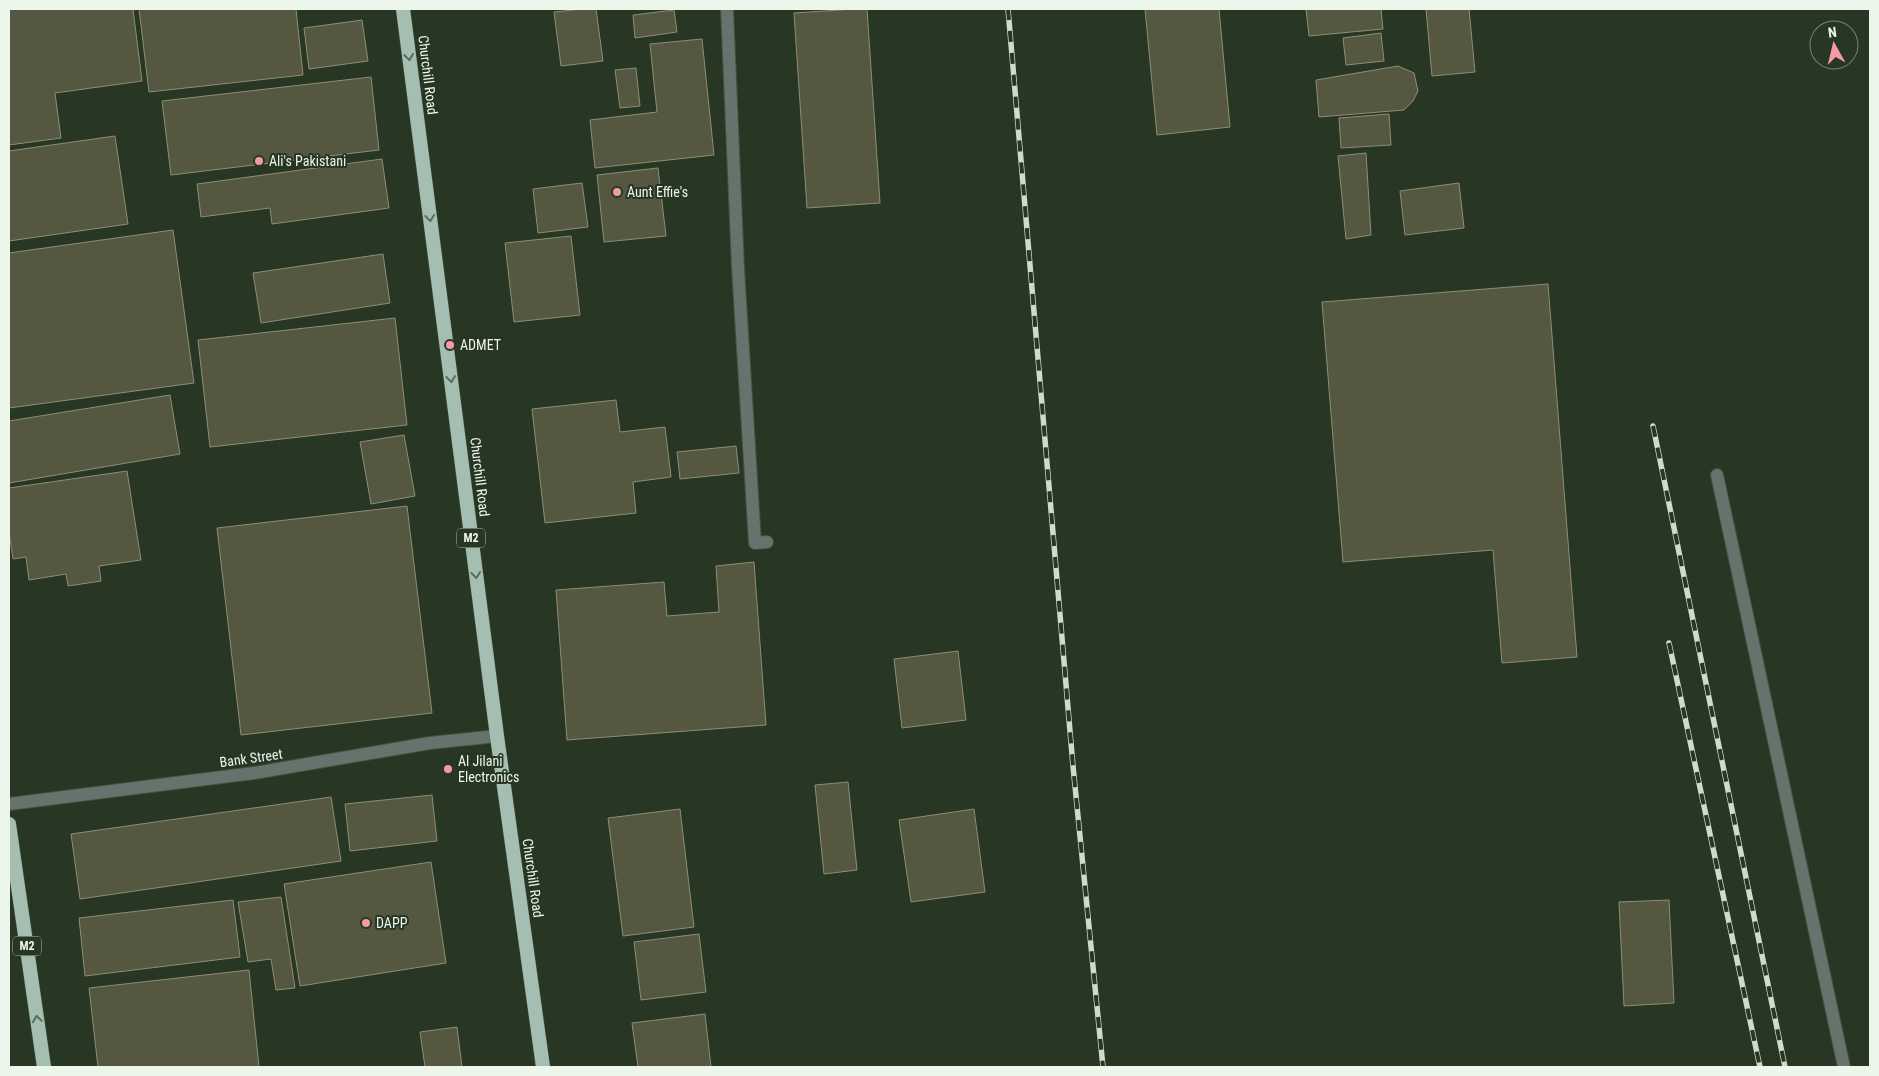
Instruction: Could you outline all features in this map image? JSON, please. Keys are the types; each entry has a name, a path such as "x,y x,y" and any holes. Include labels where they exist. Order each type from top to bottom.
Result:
{"highway":[{"name":"Churchill Road","path":"403,9 497,736 543,1067"},
{"name":"M2","path":"9,824 44,1067"}],"street":[{"path":"727,9 738,268 755,543 767,542"},
{"path":"1717,475 1844,1067"},
{"name":"Bank Street","path":"9,804 254,773 430,743 497,736"}],"building":[{"path":"9,9 133,9 142,81 55,93 61,138 9,145"},
{"path":"139,9 296,9 303,75 149,92"},
{"path":"596,9 603,61 561,66 554,12"},
{"path":"867,9 880,203 807,208 794,13"},
{"path":"1145,9 1219,9 1230,127 1157,135"},
{"path":"1306,9 1381,9 1383,29 1309,36"},
{"path":"1426,9 1469,9 1475,72 1432,76"},
{"path":"674,10 677,32 635,38 633,15"},
{"path":"362,20 368,61 309,69 304,28"},
{"path":"1381,33 1384,61 1346,65 1343,38"},
{"path":"702,39 714,155 595,168 590,120 657,112 650,44"},
{"path":"1398,66 1414,73 1418,91 1413,101 1404,110 1319,117 1316,80"},
{"path":"636,68 640,106 620,108 615,70"},
{"path":"371,77 379,150 171,175 162,101"},
{"path":"1389,114 1391,145 1341,148 1339,118"},
{"path":"115,136 128,224 9,241 9,151"},
{"path":"1366,153 1371,235 1346,239 1338,156"},
{"path":"382,159 389,208 272,224 270,208 201,217 197,184"},
{"path":"658,168 666,236 604,242 597,175"},
{"path":"582,183 588,227 538,233 533,189"},
{"path":"1459,183 1464,228 1405,235 1400,191"},
{"path":"173,230 194,383 9,408 9,253"},
{"path":"571,236 580,315 514,322 505,243"},
{"path":"383,254 390,303 261,323 253,273"},
{"path":"1548,284 1577,657 1502,663 1493,550 1343,562 1322,302"},
{"path":"395,318 407,425 210,447 198,340"},
{"path":"170,395 180,454 9,483 9,421"},
{"path":"616,400 620,432 665,427 671,477 633,482 636,513 545,523 532,409"},
{"path":"404,435 415,496 371,504 360,442"},
{"path":"736,446 739,473 680,479 677,452"},
{"path":"127,471 141,560 99,566 101,581 68,586 66,574 29,580 26,557 13,559 9,532 9,488"},
{"path":"407,506 432,713 241,735 217,528"},
{"path":"754,562 766,725 567,740 556,590 664,582 667,616 719,612 716,566"},
{"path":"958,651 966,720 902,728 894,659"},
{"path":"848,782 857,870 824,874 815,785"},
{"path":"432,795 437,841 350,851 345,804"},
{"path":"331,797 341,861 80,899 71,834"},
{"path":"680,809 694,927 623,936 608,818"},
{"path":"974,809 985,892 911,902 899,820"},
{"path":"431,862 446,963 300,986 284,884"},
{"path":"281,897 295,988 276,990 271,959 248,962 238,902"},
{"path":"233,900 240,957 85,976 79,918"},
{"path":"1669,900 1674,1003 1624,1006 1619,902"},
{"path":"699,934 706,992 641,1000 634,942"},
{"path":"249,970 259,1067 98,1067 89,988"},
{"path":"705,1014 711,1067 638,1067 632,1023"},
{"path":"457,1027 462,1067 425,1067 420,1032"}],"railway":[{"path":"1008,9 1073,766 1103,1067"},
{"path":"1653,426 1785,1067"},
{"path":"1669,643 1760,1067"}],"place":[{"name":"Ali's Pakistani","path":"259,161"},
{"name":"Aunt Effie's","path":"617,192"},
{"name":"ADMET","path":"450,345"},
{"name":"Al Jilani Electronics","path":"448,769"},
{"name":"DAPP","path":"366,923"}]}
